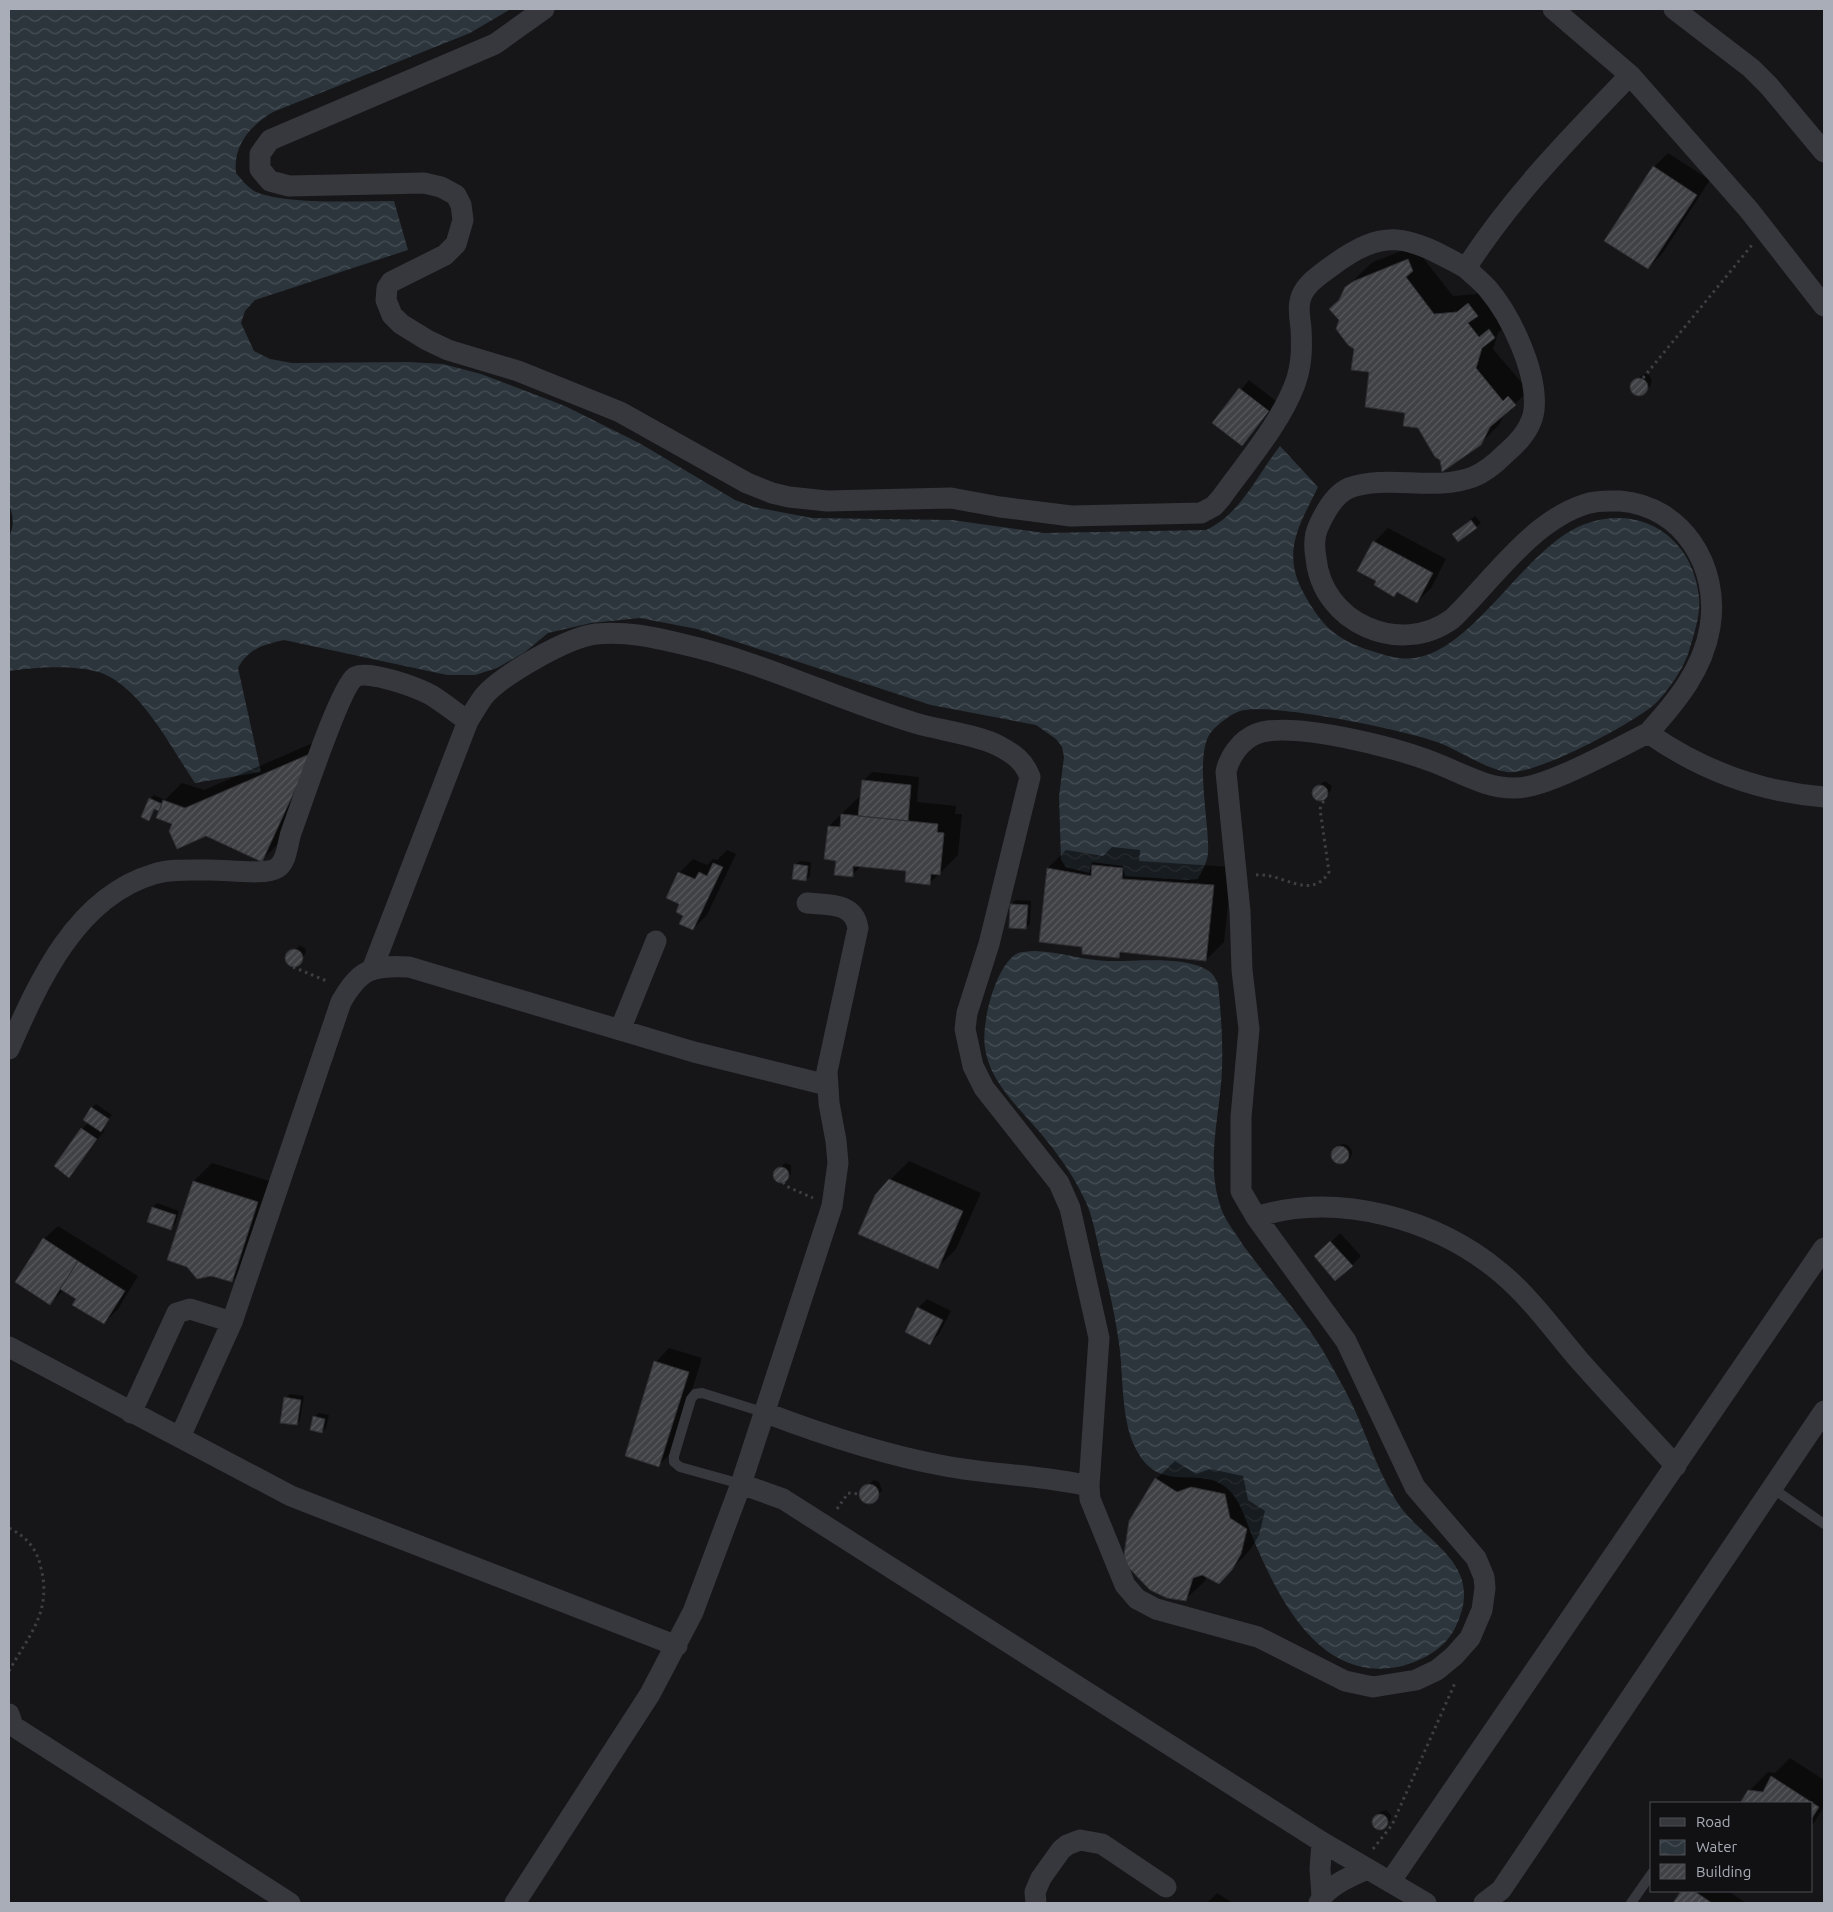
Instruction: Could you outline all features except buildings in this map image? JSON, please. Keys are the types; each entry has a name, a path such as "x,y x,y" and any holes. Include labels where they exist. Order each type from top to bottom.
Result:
{"street":[{"path":"373,967 468,722 484,696 498,684 555,648 593,634 631,633 710,650 771,669 915,723 997,744 1019,758 1030,776 988,944 967,1013 965,1029 973,1066 984,1088 1059,1183 1070,1208 1099,1338 1089,1486 1094,1509 1125,1585 1137,1599 1156,1609 1258,1637 1344,1681 1373,1686 1404,1684 1437,1670 1454,1656 1470,1638 1482,1610 1485,1588 1484,1577 1476,1558 1415,1487 1346,1341 1256,1216 1241,1192 1242,1117 1249,1029 1242,970 1237,880 1226,772 1234,754 1248,739 1257,734 1286,731 1359,740 1433,762 1466,777 1514,789 1541,784 1648,734 1674,704 1696,671 1711,619 1710,595 1695,546 1686,532 1662,514 1644,505 1608,500 1587,503 1551,520 1533,534 1452,619 1440,628 1416,636 1384,634 1372,631 1359,624 1339,609 1326,593 1317,571 1314,546 1318,526 1335,498 1347,489 1361,485 1446,483 1472,477 1490,468 1515,446 1529,427 1534,411 1534,398 1528,363 1502,309 1487,288 1466,268 1414,242 1387,238 1378,239 1346,255 1314,279 1302,293 1299,303 1302,355 1295,383 1285,407 1221,498 1208,510 1201,513 1071,516 1000,507 952,498 827,501 789,497 746,483 620,412 518,371 448,350 413,332 396,320 386,300 387,288 391,282 445,255 460,237 463,220 461,205 456,195 451,191 424,183 289,186 270,181 260,169 258,161 260,154 270,140 495,44 544,9"},
{"path":"1553,9 1630,75 1764,230 1824,306"},
{"path":"1674,9 1757,74 1824,152"},
{"path":"1466,268 1492,227 1516,197 1630,75"},
{"path":"9,1049 33,995 50,965 75,930 114,893 155,874 214,869 263,871 276,869 283,863 289,837 339,701 355,678 364,674 419,689 468,722"},
{"path":"1648,734 1695,764 1726,775 1784,790 1824,797"},
{"path":"515,1903 621,1741 677,1646 708,1578 766,1412 832,1206 838,1163 827,1085 829,1056 858,928 854,916 843,907 807,902"},
{"path":"620,1030 656,941"},
{"path":"180,1437 232,1322 341,1002 360,975 373,967 409,967 694,1052 827,1085"},
{"path":"1256,1216 1280,1209 1354,1208 1417,1223 1455,1242 1501,1273 1534,1305 1580,1360 1676,1466"},
{"path":"1390,1882 1824,1248"},
{"path":"132,1412 177,1313 190,1309 232,1322"},
{"path":"9,1347 291,1496 677,1646"},
{"path":"1484,1903 1501,1890 1824,1410"},
{"path":"766,1412 817,1432 921,1461 946,1466 1032,1475 1089,1486"},
{"path":"741,1484 783,1499 1322,1842 1426,1903"},
{"path":"10,1722 290,1903"},
{"path":"1036,1903 1037,1885 1046,1871 1061,1850 1080,1840 1102,1844 1166,1887"},
{"path":"1321,1900 1320,1869 1322,1842"},
{"path":"1321,1900 1364,1867"}],"lane":[{"path":"741,1484 680,1467 674,1462 674,1456 691,1399 695,1394 702,1393 766,1412"},
{"path":"1772,1488 1824,1524"},
{"path":"1631,1903 1650,1876"}],"path":[{"path":"1643,378 1764,230"},
{"path":"1237,880 1258,875 1272,875 1302,886 1312,886 1324,880 1328,872 1320,809 1324,800"},
{"path":"293,967 348,990"},
{"path":"783,1182 786,1186 832,1206"},
{"path":"825,1526 848,1493 859,1494"},
{"path":"9,1528 20,1533 39,1554 45,1592 42,1612 9,1671"},
{"path":"1364,1867 1381,1837 1392,1825 1457,1680"},
{"path":"1381,1837 1382,1830"}],"water":[{"path":"9,9 511,9 470,33 273,112 257,123 245,137 237,154 236,173 253,190 269,196 304,201 394,201 408,250 255,300 245,311 241,323 254,351 270,359 292,363 409,362 443,364 481,374 565,406 641,444 735,500 754,507 812,518 952,520 1044,533 1206,530 1218,523 1239,504 1280,446 1318,487 1296,537 1294,562 1296,576 1302,590 1322,621 1338,636 1359,647 1399,658 1425,656 1449,644 1473,624 1542,553 1566,534 1591,522 1611,518 1630,519 1648,524 1663,532 1677,544 1687,559 1695,577 1699,597 1699,610 1687,658 1666,692 1644,712 1607,735 1561,757 1521,771 1507,772 1498,770 1437,742 1369,725 1279,710 1256,709 1236,712 1215,728 1206,741 1203,771 1208,853 1198,879 1188,880 1125,876 1123,866 1092,862 1089,873 1066,867 1061,860 1059,797 1064,757 1062,747 1056,739 1036,725 931,705 697,629 640,618 591,623 548,633 525,652 497,668 475,675 447,675 284,640 257,648 242,661 238,668 261,772 195,783 147,710 123,686 110,677 88,670 61,667 9,671 9,537 13,520 9,504"},
{"path":"1035,951 1098,960 1174,961 1199,966 1209,971 1215,978 1218,984 1220,1005 1222,1059 1214,1174 1221,1208 1243,1245 1322,1349 1351,1402 1394,1497 1405,1513 1446,1554 1457,1568 1463,1584 1463,1603 1456,1626 1446,1641 1426,1657 1402,1666 1373,1668 1348,1662 1325,1650 1306,1631 1289,1609 1263,1560 1240,1506 1229,1490 1218,1482 1206,1479 1167,1476 1155,1471 1144,1461 1134,1445 1125,1411 1120,1351 1114,1315 1088,1207 1075,1181 1059,1156 1001,1086 988,1061 985,1048 985,1025 996,982 1010,960 1018,953"}]}
